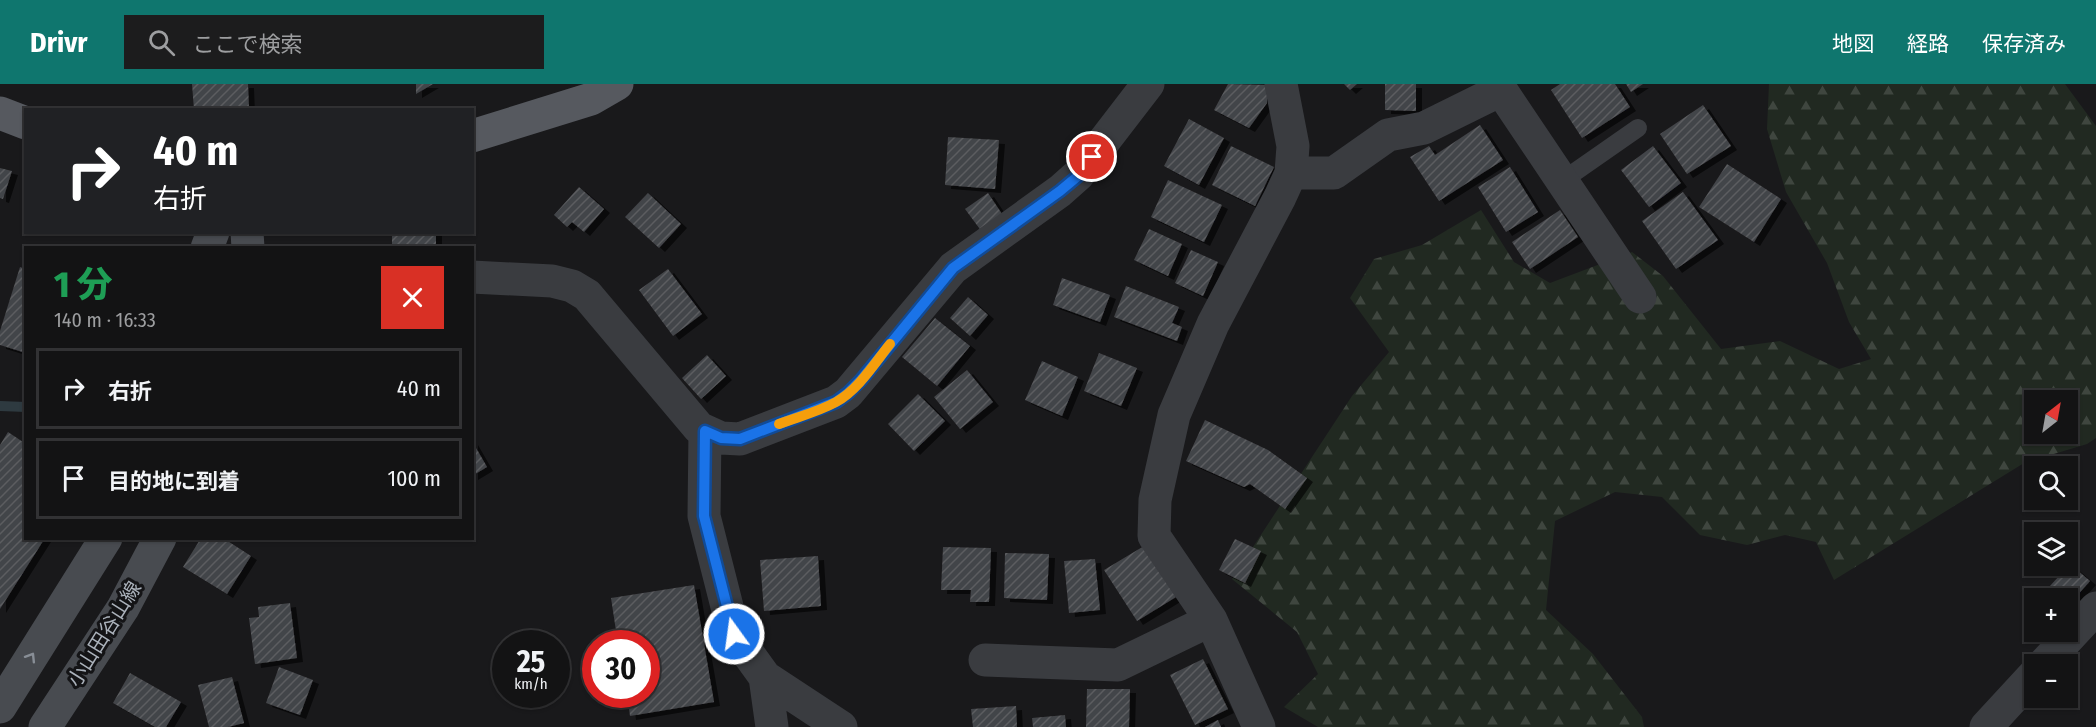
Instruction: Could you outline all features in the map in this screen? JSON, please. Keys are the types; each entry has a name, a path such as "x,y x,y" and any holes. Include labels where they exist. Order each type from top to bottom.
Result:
{"main road":[{"path":"474,135 591,99 617,84"},
{"path":"0,113 24,122"},
{"path":"0,707 105,540"},
{"name":"小山田谷山線","path":"45,727 123,608 159,540"}],"street":[{"path":"474,278 552,281 572,286 587,295 699,428 721,438 740,439 836,402 848,393 953,268 1078,176 1148,84"},
{"path":"1259,727 1211,620 1154,536 1155,500 1174,415 1213,324 1291,173 1293,146 1281,84"},
{"path":"1291,173 1334,173 1388,135 1424,128 1501,90 1640,297"},
{"path":"705,431 704,516 734,634 765,677 841,727"},
{"path":"2053,654 2096,608"},
{"path":"985,660 1118,665 1211,620"},
{"path":"765,677 772,727"},
{"path":"1986,727 2024,686"}],"lane":[{"path":"1562,181 1638,128"}],"green space":[{"path":"1769,84 2065,84 2096,126 2096,438 2087,444 2047,456 2024,456 2024,463 1834,580 1816,542 1785,535 1747,545 1700,535 1662,497 1615,492 1555,521 1546,610 1593,654 1642,717 1644,727 1318,727 1284,707 1318,674 1297,632 1232,579 1352,396 1389,352 1350,298 1374,259 1422,245 1481,210 1514,262 1550,283 1632,252 1663,276 1721,349 1780,341 1839,369 1871,359 1849,322 1827,263 1786,192 1767,129"}],"building":[{"path":"192,84 248,84 249,108 194,108"},
{"path":"416,84 433,84 416,94"},
{"path":"1228,84 1267,85 1267,103 1249,128 1214,110"},
{"path":"1344,84 1357,84 1350,90"},
{"path":"1385,84 1416,84 1416,111 1385,110"},
{"path":"1560,84 1615,84 1630,107 1582,138 1551,90"},
{"path":"1626,84 1643,84 1631,92"},
{"path":"1703,105 1731,146 1687,174 1660,134"},
{"path":"1189,119 1224,138 1199,185 1164,166"},
{"path":"1480,125 1503,160 1439,201 1410,157 1429,146 1435,155"},
{"path":"948,137 999,140 995,189 945,185"},
{"path":"1231,146 1274,167 1255,206 1212,185"},
{"path":"1653,146 1681,183 1649,207 1621,170"},
{"path":"1727,164 1781,199 1754,242 1699,207"},
{"path":"1510,167 1538,212 1506,232 1478,187"},
{"path":"0,168 12,171 3,199 0,198"},
{"path":"1168,180 1222,205 1204,242 1151,217"},
{"path":"579,187 604,209 584,232 572,222 567,227 554,215"},
{"path":"1683,192 1718,240 1676,269 1642,221"},
{"path":"648,193 681,224 659,248 625,217"},
{"path":"988,193 1004,217 982,232 965,209"},
{"path":"1560,210 1578,237 1530,269 1512,242"},
{"path":"1149,229 1182,244 1168,276 1134,260"},
{"path":"392,234 436,234 436,246 392,246"},
{"path":"1191,250 1218,262 1203,296 1175,283"},
{"path":"20,267 24,268 24,352 0,345 0,331"},
{"path":"668,269 702,314 673,336 639,290"},
{"path":"1062,278 1110,295 1100,322 1053,305"},
{"path":"1126,286 1179,307 1172,323 1182,327 1177,341 1114,317"},
{"path":"968,297 988,315 970,336 950,318"},
{"path":"935,318 970,346 937,386 902,357"},
{"path":"1099,353 1137,368 1121,406 1084,391"},
{"path":"707,355 726,376 701,399 682,378"},
{"path":"1042,361 1078,377 1062,416 1025,400"},
{"path":"967,370 993,402 960,429 934,397"},
{"path":"918,394 945,421 914,451 888,424"},
{"path":"1205,420 1268,450 1307,478 1285,509 1250,484 1244,487 1186,461"},
{"path":"8,432 24,443 24,540 44,540 0,609 0,445"},
{"path":"474,444 487,467 474,475"},
{"path":"1235,539 1261,551 1245,583 1219,570"},
{"path":"200,540 226,540 251,556 227,594 183,567"},
{"path":"1144,546 1176,597 1137,621 1104,570"},
{"path":"943,547 991,548 989,602 970,602 971,590 941,590"},
{"path":"1005,553 1049,554 1047,600 1004,598"},
{"path":"818,556 821,606 764,611 760,560"},
{"path":"1095,559 1100,610 1069,613 1064,561"},
{"path":"2078,571 2090,581 2078,595 2078,588 2048,588 2059,576 2078,576"},
{"path":"694,585 714,702 630,716 629,708 660,708 660,630 616,630 611,598"},
{"path":"290,603 297,658 255,664 249,618 259,617 258,607"},
{"path":"1203,659 1228,709 1195,725 1170,675"},
{"path":"279,667 313,680 300,715 266,703"},
{"path":"130,673 181,702 166,727 155,727 113,703"},
{"path":"232,677 244,723 228,727 209,727 198,685"},
{"path":"1087,689 1130,689 1129,727 1086,727"},
{"path":"1016,706 1017,727 973,727 971,709"},
{"path":"1065,715 1066,727 1033,727 1032,718"},
{"path":"1218,720 1221,727 1205,727"}],"waterway":[{"path":"0,406 24,407"}],"slow traffic":[{"path":"779,424 836,402 861,380 890,344"}],"route":[{"path":"734,634 704,516 705,431 721,438 740,439 836,402 861,380 953,268 1060,191 1078,176 1092,157"}]}
